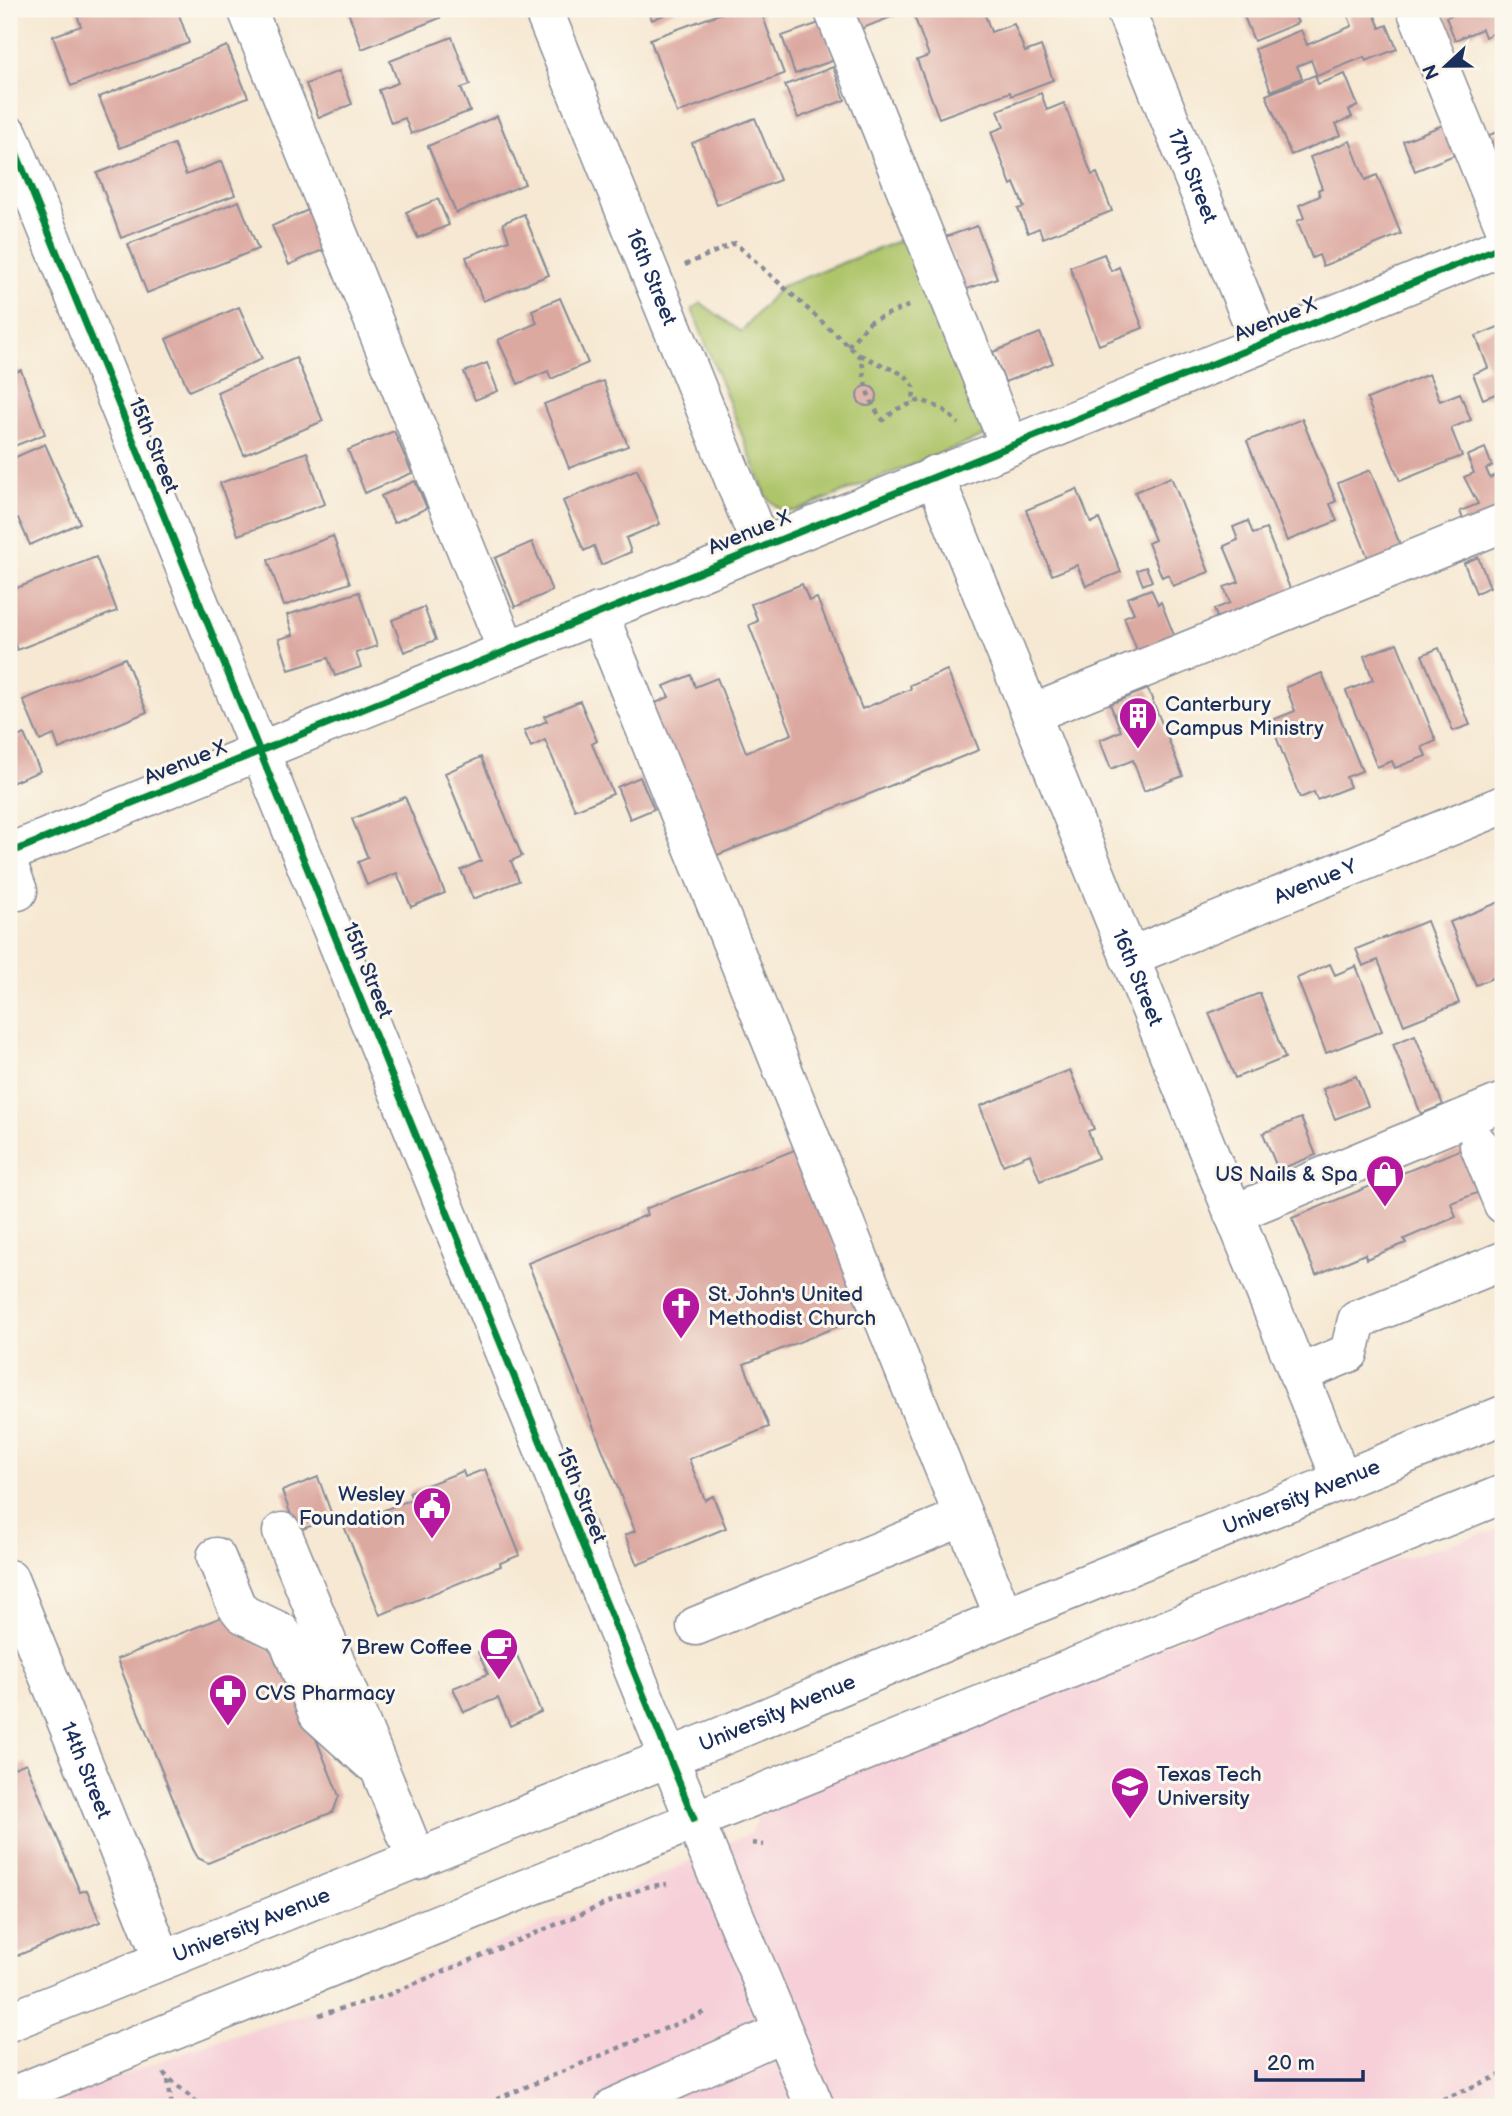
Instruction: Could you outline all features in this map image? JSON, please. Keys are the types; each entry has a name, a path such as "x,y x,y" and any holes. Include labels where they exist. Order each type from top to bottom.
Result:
{"street":[{"path":"247,9 507,650"},
{"name":"16th Street","path":"543,9 761,546"},
{"path":"833,9 947,291 1000,449"},
{"name":"17th Street","path":"1125,9 1261,344"},
{"path":"1416,9 1503,223"},
{"name":"15th Street","path":"9,135 694,1819 815,2107"},
{"name":"Avenue X","path":"9,853 1503,246"},
{"name":"16th Street","path":"934,475 1342,1481"},
{"path":"1031,714 1503,523"},
{"path":"598,612 1004,1617"},
{"name":"Avenue Y","path":"1129,957 1503,805"},
{"path":"1233,1214 1503,1102"},
{"path":"1479,1145 1503,1204"},
{"path":"1298,1374 1349,1353 1357,1320 1503,1261"},
{"name":"University Avenue","path":"9,2022 670,1758 1004,1617 1503,1415"},
{"path":"9,2097 1503,1494"},
{"path":"696,1626 963,1517"},
{"path":"282,1532 417,1860"},
{"path":"216,1557 243,1614 281,1632 289,1642 318,1714 380,1771"},
{"name":"14th Street","path":"9,1579 163,1960"},
{"path":"614,2107 783,2032"}],"path":[{"path":"652,278 735,243 862,358 868,396 873,408 883,420 897,409 921,400 943,410 1000,449"},
{"path":"848,346 871,321 947,291"},
{"path":"857,354 905,375 914,387 913,403"},
{"path":"752,1843 764,1845"},
{"path":"478,2107 707,2011"},
{"path":"159,2066 168,2078 201,2107"},
{"path":"1424,2107 1503,2074"},
{"path":"168,2078 172,2107"}],"shaded area":[{"name":"Texas Tech University","path":"1503,1528 1503,2107 43,2107 199,2046 379,1991 642,1884 752,1832 758,1816 767,1806 1313,1585"}],"green space":[{"path":"914,235 995,432 796,511 782,511 767,498 692,309 701,303 741,332 780,287"}],"building":[{"path":"75,9 177,9 189,43 71,86 53,36 81,26"},
{"path":"347,9 436,9 440,18 362,49"},
{"path":"647,9 678,9 652,20"},
{"path":"733,9 760,9 784,74 677,113 650,39"},
{"path":"850,9 897,9 899,14 858,30"},
{"path":"923,9 983,9 991,32 1014,24 1025,52 1041,46 1053,80 1011,96 1010,92 939,118 917,60 929,56 913,13"},
{"path":"1241,9 1292,9 1298,23 1254,41"},
{"path":"1372,9 1380,28 1387,25 1397,49 1366,61 1364,57 1317,76 1311,60 1297,66 1302,78 1271,91 1255,49 1301,30 1307,45 1352,26 1348,16"},
{"path":"1467,9 1500,9 1503,20 1497,23 1500,31 1485,37 1482,29 1455,40 1446,17"},
{"path":"822,22 835,60 795,74 782,36"},
{"path":"452,37 470,85 461,88 470,111 411,134 405,118 391,123 379,90 398,83 390,61"},
{"path":"227,46 248,97 120,148 99,97"},
{"path":"833,67 845,100 798,118 785,85"},
{"path":"339,71 352,104 319,118 306,84"},
{"path":"1345,74 1358,106 1349,110 1352,117 1336,124 1341,135 1291,155 1266,95 1315,75 1318,84"},
{"path":"1041,93 1047,110 1064,103 1092,175 1097,173 1112,211 1043,238 1039,228 1028,233 1018,209 1024,207 1014,183 1011,185 991,132 1004,127 998,110"},
{"path":"497,116 525,184 456,213 428,146"},
{"path":"755,118 780,180 717,205 692,143"},
{"path":"1445,124 1457,154 1415,171 1403,141"},
{"path":"1503,130 1503,171 1489,135"},
{"path":"1350,141 1365,180 1377,175 1401,234 1323,266 1319,255 1312,258 1297,221 1304,218 1299,205 1320,196 1318,190 1322,188 1310,157"},
{"path":"174,144 186,175 222,161 235,195 121,238 97,173"},
{"path":"438,199 449,225 418,238 406,212"},
{"path":"239,201 258,249 147,293 128,244"},
{"path":"308,210 325,249 289,265 272,226"},
{"path":"524,214 549,275 483,301 466,257 509,240 503,223"},
{"path":"977,226 997,278 965,290 945,237"},
{"path":"1104,254 1111,271 1119,267 1143,328 1099,345 1070,267"},
{"path":"560,298 588,363 551,379 548,371 518,384 498,340 537,323 532,310"},
{"path":"239,307 262,359 189,391 166,339"},
{"path":"1503,325 1503,391 1483,399 1473,374 1488,368 1476,336"},
{"path":"1040,333 1053,363 1005,382 993,352"},
{"path":"296,358 323,421 244,455 217,392"},
{"path":"487,363 498,391 475,400 464,372"},
{"path":"21,370 45,434 9,448 9,375"},
{"path":"1429,374 1440,401 1460,393 1471,420 1451,428 1462,456 1400,481 1367,399"},
{"path":"603,381 628,446 569,468 544,404"},
{"path":"863,386 871,386 877,396 871,406 863,406 857,400 857,392"},
{"path":"1302,419 1336,501 1330,504 1337,521 1287,541 1247,441"},
{"path":"394,431 412,473 365,493 348,450"},
{"path":"45,444 80,523 30,545 18,518 9,522 9,460"},
{"path":"1485,448 1492,466 1486,469 1490,478 1503,472 1503,516 1467,530 1460,511 1478,504 1464,477 1474,473 1467,456"},
{"path":"307,452 325,504 238,535 220,483"},
{"path":"637,469 660,524 626,538 631,552 601,565 594,546 584,551 563,501"},
{"path":"1370,470 1403,552 1371,565 1338,483"},
{"path":"1171,477 1209,572 1173,586 1168,574 1162,577 1148,543 1155,540 1135,492"},
{"path":"415,481 427,508 394,523 381,496"},
{"path":"1077,489 1091,523 1099,519 1121,572 1086,586 1077,565 1052,575 1026,510"},
{"path":"1248,521 1253,534 1266,529 1293,596 1220,626 1214,609 1230,603 1224,587 1239,582 1224,546 1238,540 1233,527"},
{"path":"333,536 350,583 284,606 268,560"},
{"path":"532,542 552,591 515,607 495,558"},
{"path":"96,557 117,611 17,650 9,628 9,602 13,601 9,591"},
{"path":"1478,557 1490,587 1476,593 1464,563"},
{"path":"1146,567 1152,581 1143,585 1137,570"},
{"path":"802,584 809,601 817,598 862,709 911,689 910,685 947,670 979,750 710,858 649,706 669,697 664,686 691,675 695,687 717,678 746,752 792,734 749,625 758,621 751,604"},
{"path":"1151,589 1158,604 1161,602 1175,638 1138,653 1124,617 1134,613 1127,598"},
{"path":"359,592 377,646 356,653 361,667 335,676 328,658 289,670 279,639 293,635 287,615"},
{"path":"424,607 436,640 404,652 392,620"},
{"path":"1397,643 1436,741 1422,747 1426,756 1395,768 1392,761 1377,767 1346,691 1373,680 1364,656"},
{"path":"1439,648 1470,725 1453,731 1422,655"},
{"path":"125,658 147,712 59,749 54,735 40,741 23,700"},
{"path":"1322,673 1362,771 1346,777 1350,787 1317,800 1314,792 1300,798 1270,721 1295,711 1286,687"},
{"name":"Canterbury Campus Ministry","path":"1148,689 1183,776 1144,791 1133,760 1111,769 1100,740 1121,731 1110,704"},
{"path":"580,701 597,741 592,744 613,794 575,810 545,740 531,747 524,731 547,721 544,716"},
{"path":"24,734 40,771 9,784 9,741"},
{"path":"481,757 522,856 511,861 519,881 473,899 461,870 481,861 445,773"},
{"path":"640,777 654,809 630,819 617,787"},
{"path":"405,797 445,893 411,907 397,873 367,885 358,862 368,858 352,819"},
{"path":"1502,901 1503,967 1498,969 1500,975 1476,985 1450,922"},
{"path":"1427,921 1459,1003 1404,1025 1378,960 1363,966 1356,949"},
{"path":"1330,964 1335,975 1356,966 1382,1031 1326,1053 1297,978"},
{"path":"1260,993 1285,1058 1235,1078 1209,1013"},
{"path":"1415,1035 1443,1105 1421,1114 1393,1044"},
{"path":"1070,1070 1094,1129 1088,1131 1098,1158 1040,1181 1030,1154 1003,1165 980,1106"},
{"path":"1356,1076 1368,1106 1335,1119 1323,1089"},
{"path":"1301,1118 1316,1155 1278,1170 1263,1133"},
{"name":"US Nails & Spa","path":"1469,1146 1487,1189 1451,1203 1456,1217 1404,1239 1406,1243 1366,1259 1365,1254 1316,1275 1292,1218"},
{"name":"St. John's United Methodist Church","path":"797,1149 864,1316 744,1364 769,1427 689,1459 705,1500 713,1496 726,1528 637,1565 625,1535 635,1531 528,1263 647,1215 645,1209"},
{"name":"Wesley Foundation","path":"485,1469 520,1555 500,1563 501,1566 380,1615 344,1526 412,1499 409,1492 463,1471 465,1477"},
{"path":"318,1477 333,1518 297,1531 282,1491"},
{"name":"CVS Pharmacy","path":"224,1616 277,1641 339,1796 333,1812 208,1863 198,1858 193,1849 117,1659"},
{"name":"7 Brew Coffee","path":"510,1639 541,1712 510,1726 498,1698 464,1712 453,1688 488,1674 478,1652"},
{"path":"9,1762 12,1769 26,1763 80,1892 87,1890 100,1922 9,1959"}],"cycle path":[{"path":"9,135 694,1819"},
{"path":"9,853 1503,246"}],"place":[{"name":"Canterbury Campus Ministry","path":"1138,750"},
{"name":"US Nails & Spa","path":"1385,1208"},
{"name":"St. John's United Methodist Church","path":"681,1340"},
{"name":"Wesley Foundation","path":"432,1540"},
{"name":"7 Brew Coffee","path":"499,1681"},
{"name":"CVS Pharmacy","path":"228,1727"},
{"name":"Texas Tech University","path":"1130,1820"}]}
